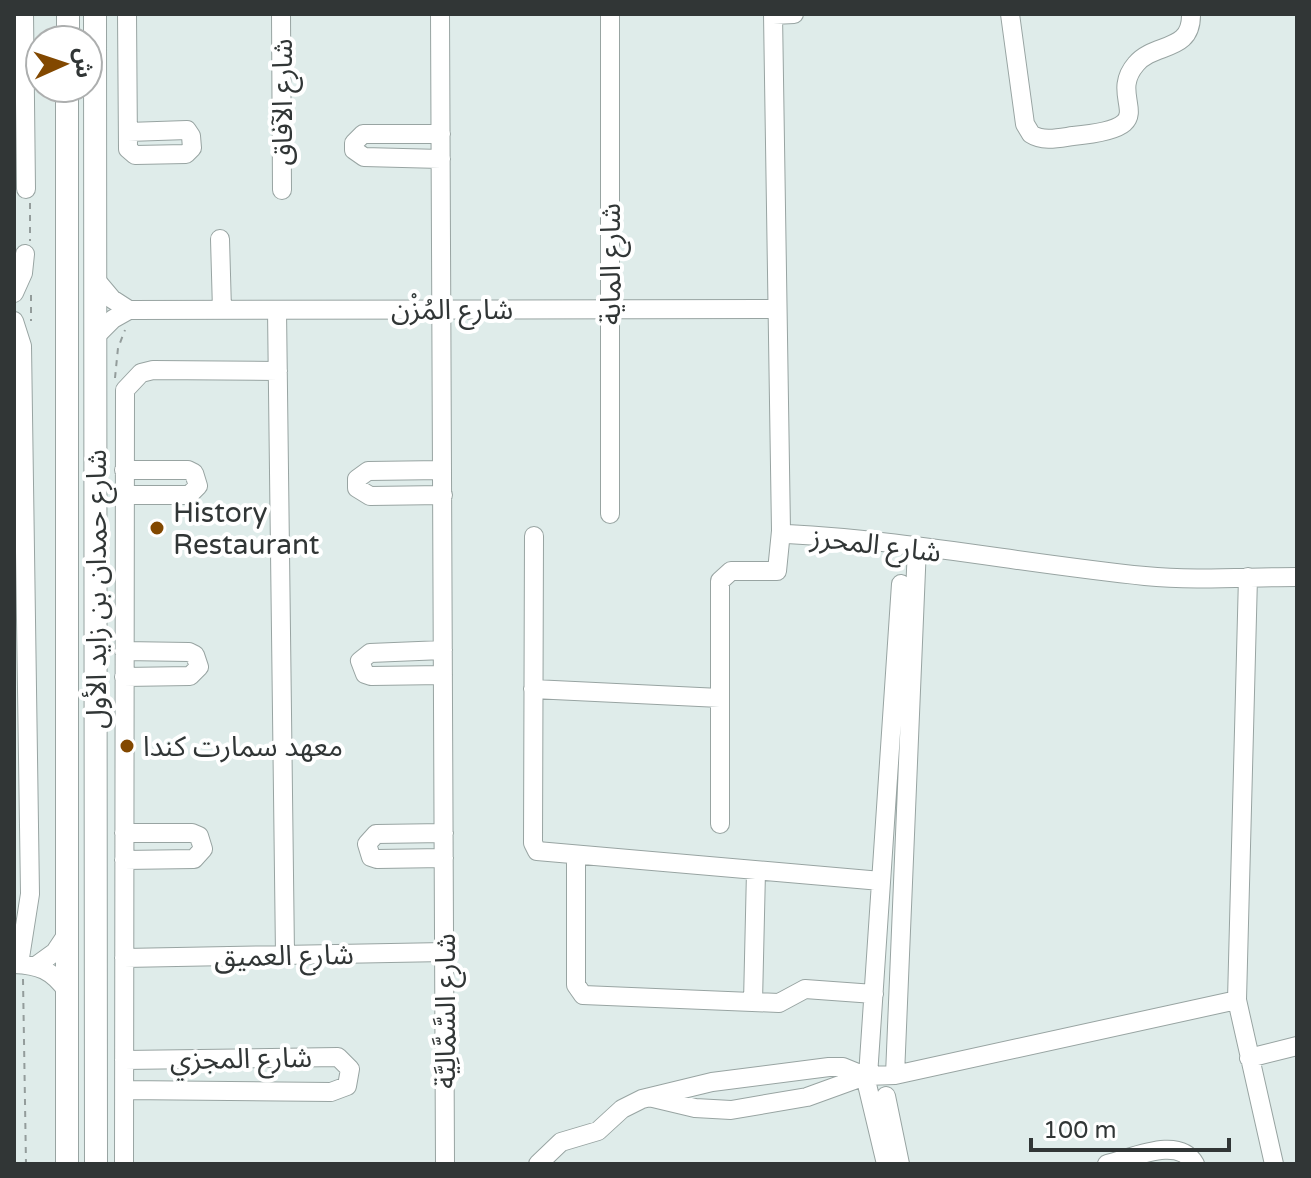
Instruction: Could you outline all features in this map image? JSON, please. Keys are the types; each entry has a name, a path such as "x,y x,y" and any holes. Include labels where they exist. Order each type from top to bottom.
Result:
{"main road":[{"name":"شارع حمدان بن زايد الأول","path":"95,14 96,1164"},
{"name":"شارع حمدان بن زايد الأول","path":"67,104 67,1164"}],"street":[{"path":"24,14 19,128 20,166 26,189"},
{"path":"127,14 128,132"},
{"name":"شارع الآفاق","path":"281,14 282,190"},
{"name":"شارع السَّمَّالِيَّة","path":"440,14 445,1164"},
{"name":"شارع الماية","path":"610,14 610,514"},
{"path":"773,14 794,14"},
{"name":"شارع المحرز","path":"773,14 781,531 787,534 868,538 1147,576 1297,577"},
{"path":"1010,14 1025,124 1031,134 1044,139 1108,133 1119,128 1130,113 1128,80 1133,67 1145,56 1180,42 1188,32 1191,14"},
{"path":"441,134 363,134 354,143 358,155 364,157 441,159"},
{"path":"220,239 222,310"},
{"path":"14,293 23,273 25,254"},
{"path":"96,280 112,299 129,310 113,319 96,336"},
{"name":"شارع المُزْن","path":"129,310 776,309"},
{"path":"277,310 285,955"},
{"path":"14,321 22,346 19,482 22,849 28,910 20,941 23,964"},
{"path":"124,1164 125,390 141,373 153,370 278,371"},
{"path":"124,470 188,470 194,473 198,486 189,495 124,495"},
{"path":"442,470 368,471 357,479 357,488 370,496 443,495"},
{"path":"720,824 721,578 731,571 777,571 781,531"},
{"path":"534,536 533,846 540,853 881,881"},
{"path":"895,1075 917,546"},
{"path":"1248,577 1237,1000 1274,1164"},
{"path":"886,1164 866,1076 901,584"},
{"path":"443,650 370,653 360,661 365,674 371,676 443,675"},
{"path":"124,651 189,652 199,660 199,667 190,676 124,677"},
{"path":"533,689 720,698"},
{"path":"124,833 192,833 199,836 203,849 194,859 124,860"},
{"path":"444,833 376,834 367,844 371,857 377,859 444,858"},
{"path":"576,856 576,985 580,993 779,1003 805,989 874,994"},
{"path":"753,1002 756,871"},
{"path":"23,964 55,952 67,934"},
{"name":"شارع العميق","path":"124,958 445,952"},
{"path":"23,964 54,975 67,991"},
{"path":"96,997 124,1021"},
{"path":"653,1098 695,1108 731,1110 807,1097 866,1076 895,1075 1237,1000"},
{"path":"96,1047 124,1021"},
{"path":"1249,1058 1297,1046"},
{"name":"شارع المجزي","path":"124,1060 338,1057 350,1069 351,1078 347,1086 331,1092 124,1090"},
{"path":"538,1164 561,1142 598,1131 631,1103 712,1082 829,1067 843,1067 866,1076"},
{"path":"886,1096 900,1164"},
{"path":"1107,1164 1172,1149 1185,1152 1195,1164"}],"place":[{"name":"History Restaurant","path":"157,528"},
{"name":"معهد سمارت كندا","path":"127,746"}]}
